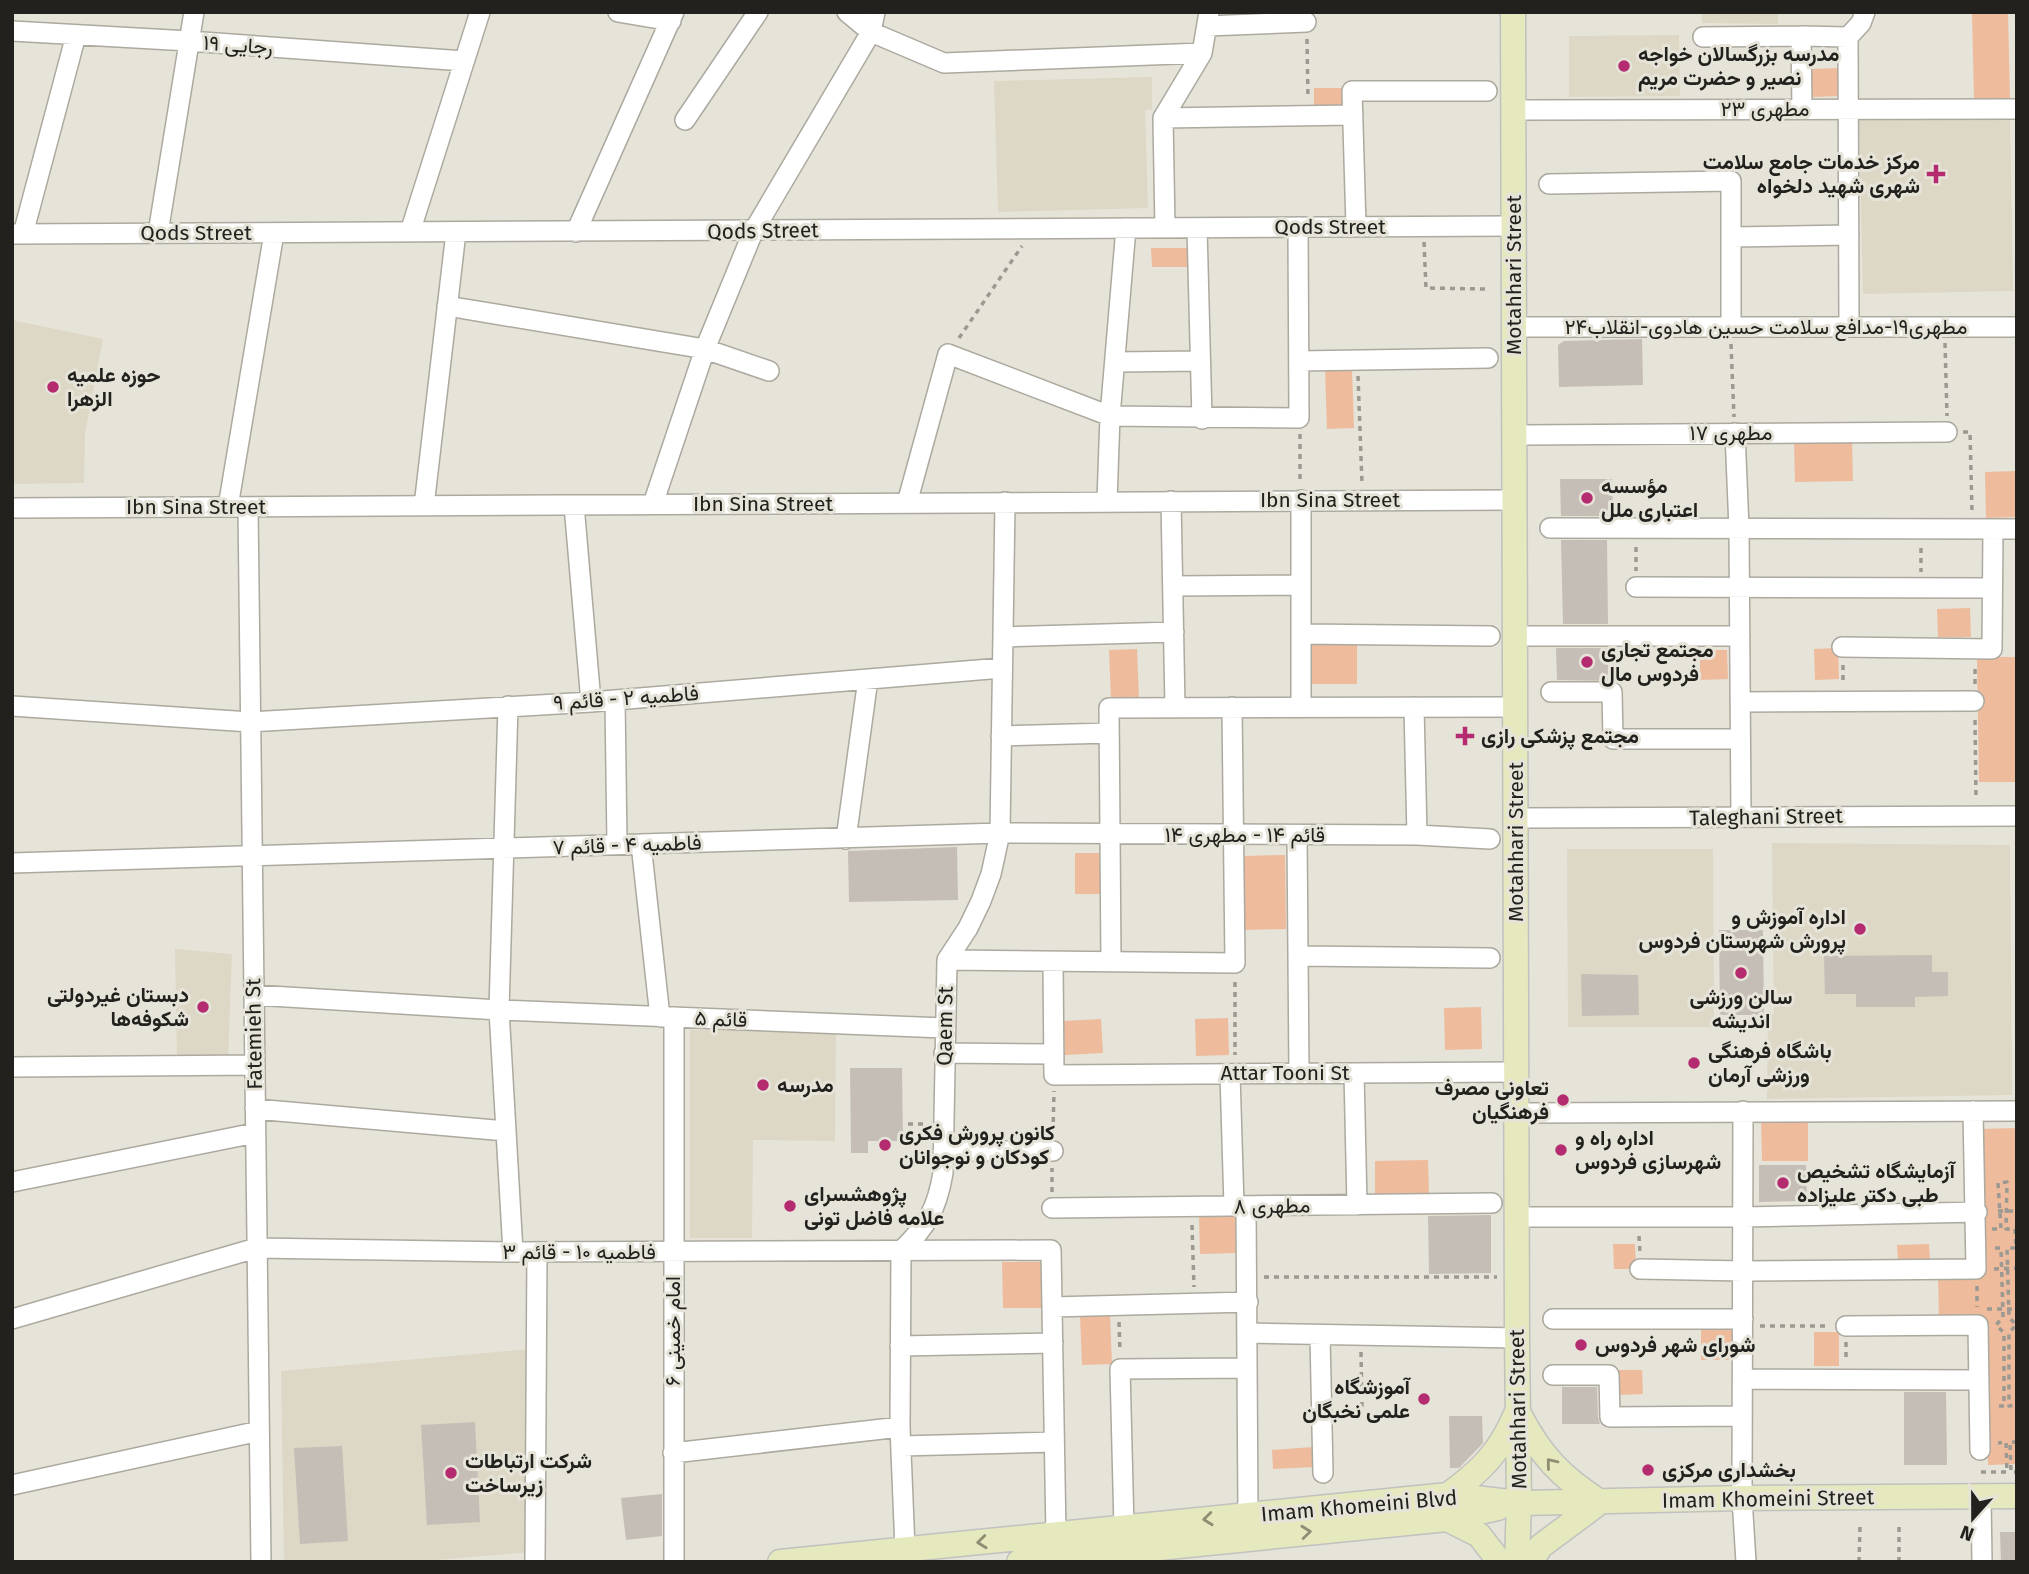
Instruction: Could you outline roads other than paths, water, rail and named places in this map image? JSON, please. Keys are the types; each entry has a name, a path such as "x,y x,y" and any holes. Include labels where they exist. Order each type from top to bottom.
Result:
{"main road":[{"name":"Motahhari Street","path":"1513,12 1519,1503 1517,1562"},
{"path":"1517,1410 1533,1440 1557,1471 1600,1502 1541,1546 1530,1562"},
{"path":"1500,1562 1479,1535 1448,1507 1494,1455 1508,1433 1517,1410"},
{"name":"Imam Khomeini Street","path":"1519,1503 1742,1498 1981,1484 2017,1496"},
{"name":"Imam Khomeini Blvd","path":"1019,1562 1340,1517 1519,1503"},
{"name":"Imam Khomeini Blvd","path":"780,1562 1248,1515 1340,1517"}],"street":[{"path":"158,233 194,12"},
{"path":"410,232 480,12"},
{"path":"576,232 673,16 618,12"},
{"path":"685,120 758,12"},
{"path":"847,12 871,32 944,62 1202,53"},
{"path":"653,504 705,349 753,232 871,32 875,12"},
{"path":"1849,327 1848,37 1861,23 1866,12"},
{"path":"1165,228 1163,118 1202,53 1208,19 1306,22"},
{"name":"رجایی ۱۹","path":"12,31 464,61"},
{"path":"17,234 76,35"},
{"path":"1801,36 1802,109"},
{"path":"1703,37 1848,37"},
{"path":"1356,227 1352,91 1487,91"},
{"name":"مطهری ۲۳","path":"1514,110 2017,109"},
{"path":"1163,118 1353,115"},
{"path":"1549,184 1731,181 1731,327"},
{"name":"Qods Street","path":"17,234 1514,226"},
{"path":"907,503 948,354 1110,416 1299,418 1298,227"},
{"path":"1107,502 1110,416 1126,228"},
{"path":"1197,228 1202,419"},
{"path":"424,506 456,232"},
{"path":"228,507 274,233"},
{"path":"1732,237 1849,235"},
{"path":"447,306 705,349 769,370"},
{"name":"مطهری۱۹-مدافع سلامت حسین هادوی-انقلاب۲۴","path":"1515,327 2017,327"},
{"path":"1299,361 1488,358"},
{"path":"1116,362 1200,361"},
{"name":"مطهری ۱۷","path":"1514,435 1947,432"},
{"path":"1735,433 1739,528 1741,817"},
{"path":"1301,500 1301,707"},
{"name":"Ibn Sina Street","path":"12,508 1514,500"},
{"path":"1171,501 1175,707"},
{"name":"Qaem St","path":"901,1251 918,1235 931,1217 940,1194 947,960 968,928 981,901 991,874 1000,833 1005,502"},
{"path":"574,505 591,702"},
{"name":"Fatemieh St","path":"248,507 261,1562"},
{"path":"1550,528 2017,529"},
{"path":"1842,647 1992,649 1993,529"},
{"path":"1173,586 1301,585"},
{"path":"1636,587 1992,588"},
{"path":"1003,637 1174,632"},
{"path":"1302,634 1490,636"},
{"path":"1515,636 1740,636"},
{"name":"فاطمیه ۲ - قائم ۹","path":"12,706 250,722 591,702 1002,668"},
{"path":"845,839 868,679"},
{"path":"1551,692 1612,692 1613,739 1741,738"},
{"path":"615,700 617,844"},
{"path":"1740,702 1975,701"},
{"path":"508,706 499,1010 513,1252"},
{"path":"1414,706 1417,835"},
{"path":"947,960 1235,962 1232,707"},
{"path":"1111,961 1109,708 1515,707"},
{"path":"1001,736 1109,733"},
{"name":"Taleghani Street","path":"1516,818 2017,816"},
{"name":"فاطمیه ۴ - قائم ۷","path":"12,863 1000,833"},
{"name":"قائم ۱۴ - مطهری ۱۴","path":"1000,833 1417,835 1490,839"},
{"path":"1297,835 1299,1073"},
{"name":"امام خمینی ۶","path":"641,844 667,1017 674,1252 674,1562"},
{"path":"1298,956 1490,958"},
{"path":"944,1053 1054,1054 1053,962"},
{"name":"قائم ۵","path":"254,995 499,1010 944,1028"},
{"name":"Attar Tooni St","path":"1054,1054 1054,1075 1517,1072"},
{"path":"12,1066 255,1065"},
{"path":"1354,1073 1357,1205"},
{"path":"1233,1074 1248,1302 1248,1515"},
{"path":"255,1108 506,1131"},
{"path":"1743,1111 1742,1498 1746,1562"},
{"path":"1640,1269 1976,1269 1973,1111"},
{"path":"1517,1113 2017,1111"},
{"path":"12,1182 255,1133"},
{"path":"943,1151 1053,1151"},
{"name":"مطهری ۸","path":"1052,1208 1492,1203"},
{"path":"1517,1217 1743,1217 1976,1212"},
{"name":"فاطمیه ۱۰ - قائم ۳","path":"12,1319 256,1248 513,1252 1051,1250 1052,1307"},
{"path":"901,1251 901,1436 905,1549"},
{"path":"535,1562 537,1252"},
{"path":"1056,1535 1052,1307 1248,1302"},
{"path":"1846,1326 1978,1317 1978,1380 1988,1446"},
{"path":"1553,1319 1743,1322"},
{"path":"1247,1333 1517,1338"},
{"path":"1320,1336 1323,1473"},
{"path":"900,1346 1053,1343"},
{"path":"1124,1527 1120,1368 1247,1368"},
{"path":"1553,1375 1609,1375 1610,1417 1742,1416"},
{"path":"1742,1379 1978,1380"},
{"path":"12,1485 259,1431"},
{"path":"673,1453 901,1436 1054,1442"},
{"path":"1981,1484 1982,1562"}],"place":[{"name":"مدرسه بزرگسالان خواجه نصیر و حضرت مریم","path":"1624,66"},
{"name":"مرکز خدمات جامع سلامت شهری شهید دلخواه","path":"1936,174"},
{"name":"حوزه علمیه الزهرا","path":"53,387"},
{"name":"مؤسسه اعتباری ملل","path":"1587,498"},
{"name":"مجتمع تجاری فردوس مال","path":"1587,662"},
{"name":"مجتمع پزشکی رازی","path":"1465,736"},
{"name":"اداره آموزش و پرورش شهرستان فردوس","path":"1860,929"},
{"name":"سالن ورزشی اندیشه","path":"1741,973"},
{"name":"دبستان غیردولتی شکوفه‌ها","path":"203,1007"},
{"name":"باشگاه فرهنگی ورزشی آرمان","path":"1694,1063"},
{"name":"مدرسه","path":"763,1085"},
{"name":"تعاونی مصرف فرهنگیان","path":"1563,1100"},
{"name":"کانون پرورش فکری کودکان و نوجوانان","path":"885,1145"},
{"name":"اداره راه و شهرسازی فردوس","path":"1561,1150"},
{"name":"آزمایشگاه تشخیص طبی دکتر علیزاده","path":"1783,1183"},
{"name":"پژوهشسرای علامه فاضل تونی","path":"790,1206"},
{"name":"شورای شهر فردوس","path":"1581,1345"},
{"name":"آموزشگاه علمی نخبگان","path":"1424,1399"},
{"name":"بخشداری مرکزی","path":"1648,1470"},
{"name":"شرکت ارتباطات زیرساخت","path":"451,1473"}]}
